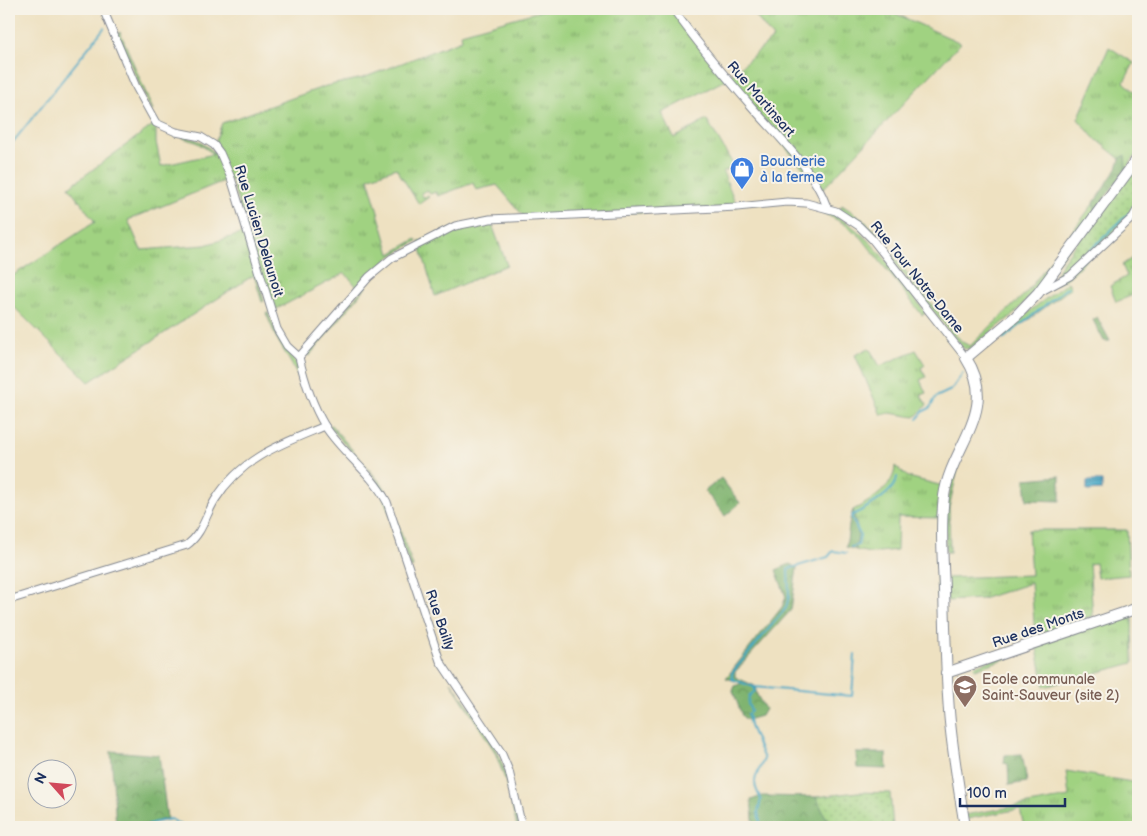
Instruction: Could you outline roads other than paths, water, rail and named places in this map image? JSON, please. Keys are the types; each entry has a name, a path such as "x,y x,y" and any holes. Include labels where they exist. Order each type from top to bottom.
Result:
{"street":[{"name":"Rue Lucien Delaunoit","path":"103,9 136,86 156,123 176,132 201,137 214,144 220,152 231,178 277,330 287,346 299,357"},
{"name":"Rue Martinsart","path":"673,9 708,56 800,161 821,192 827,207"},
{"path":"966,358 1016,316 1038,293 1137,166"},
{"name":"Rue Tour Notre-Dame","path":"299,357 379,268 419,242 455,226 490,219 737,207 787,202 827,207 851,220 872,239 966,358 976,381 978,402 974,423 953,463 944,496 946,673 952,745 965,827"},
{"path":"1038,293 1070,276 1138,210"},
{"name":"Rue Bailly","path":"299,357 307,383 325,426 373,478 387,502 440,661 501,752 511,778 522,827"},
{"path":"9,600 188,545 197,536 220,493 246,465 275,446 325,426"},
{"name":"Rue des Monts","path":"946,673 1138,608"}],"water":[{"path":"1087,481 1102,481 1102,490 1087,491"}],"waterway":[{"path":"9,147 104,28"},
{"path":"1075,265 1129,213"},
{"path":"1003,339 1068,287"},
{"path":"918,418 924,411 930,408 936,397 951,390 963,373"},
{"path":"851,547 858,545 860,535 851,516 885,495 891,489 897,477"},
{"path":"761,827 758,812 761,799 755,779 764,759 750,726 748,714 751,711 748,704 749,696 755,691 754,687 732,679 732,673 786,608 789,596 788,569 828,557 833,551 846,553"},
{"path":"754,687 852,696 855,654"},
{"path":"146,827 152,823 171,819 184,827"}],"place":[{"name":"Boucherie à la ferme","path":"742,190"},
{"name":"Ecole communale Saint-Sauveur (site 2)","path":"965,708"}]}
